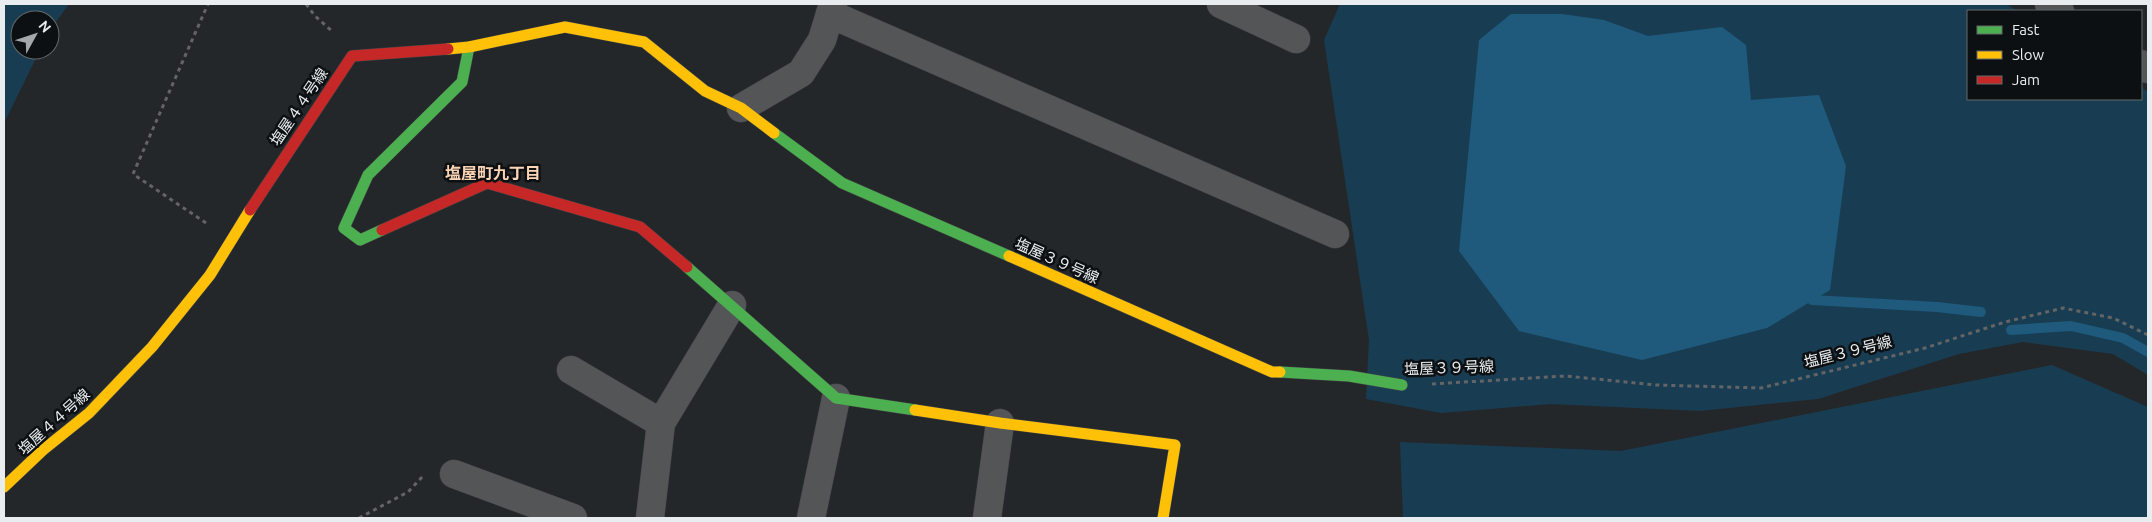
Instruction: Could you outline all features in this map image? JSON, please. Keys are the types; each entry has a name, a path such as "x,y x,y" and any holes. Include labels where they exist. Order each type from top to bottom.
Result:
{"street":[{"path":"1221,4 1296,39"},
{"path":"352,56 469,47 565,27 644,42 705,91 741,108 801,73 822,40 832,9 1335,234"},
{"path":"469,47 462,82 368,174 344,228 360,240 487,183 640,227 732,305 836,398 1000,423 1175,445 1163,518"},
{"name":"塩屋４４号線","path":"4,487 43,450 88,413 152,347 210,275 306,121 352,56"},
{"name":"塩屋３９号線","path":"741,108 842,183 1272,372 1349,376 1402,386"},
{"path":"650,518 661,423 732,305"},
{"path":"571,370 661,423"},
{"path":"811,518 836,398"},
{"path":"987,518 1000,423"},
{"path":"454,474 573,518"}],"path":[{"path":"208,4 133,174 231,240"},
{"path":"306,4 314,16 336,34 352,56"},
{"name":"塩屋３９号線","path":"1402,386 1566,376 1656,385 1761,388 1924,348 2005,322 2063,308 2113,318 2148,335"},
{"path":"359,518 408,492 432,467 454,474"}],"shaded area":[{"path":"4,4 69,4 60,16 60,10 10,10 10,60 35,60 4,123"},
{"path":"1340,4 2006,4 2016,10 1967,10 1967,100 2142,100 2142,88 2148,92 2148,375 2113,354 2023,342 1959,354 1818,399 1700,411 1551,404 1441,413 1366,399 1369,340 1324,40"},
{"path":"1511,14 1562,14 1604,20 1648,36 1722,27 1746,45 1751,100 1819,95 1846,166 1830,290 1767,328 1642,360 1519,331 1459,251 1479,40"},
{"path":"2052,365 2148,407 2148,518 1403,518 1400,442 1621,451"}],"waterway":[{"path":"1812,300 1937,307 1981,312"},
{"path":"2011,330 2071,326 2123,338 2148,352"}],"traffic: fast":[{"path":"382,230 360,240 344,228 368,175 462,82 469,47"},
{"path":"774,133 842,183 1009,256"},
{"path":"687,267 836,398 915,410"},
{"path":"1280,372 1349,376 1402,385"}],"traffic: slow":[{"path":"448,49 469,47 565,27 644,42 705,91 741,108 774,133"},
{"path":"4,487 43,450 89,413 152,347 210,275 250,210"},
{"path":"1009,256 1272,372 1280,372"},
{"path":"915,410 1000,423 1175,445 1163,518"}],"traffic: jam":[{"path":"250,210 352,56 448,49"},
{"path":"382,230 487,183 640,227 687,267"}],"district":[{"name":"塩屋町九丁目","path":"493,173"}]}
